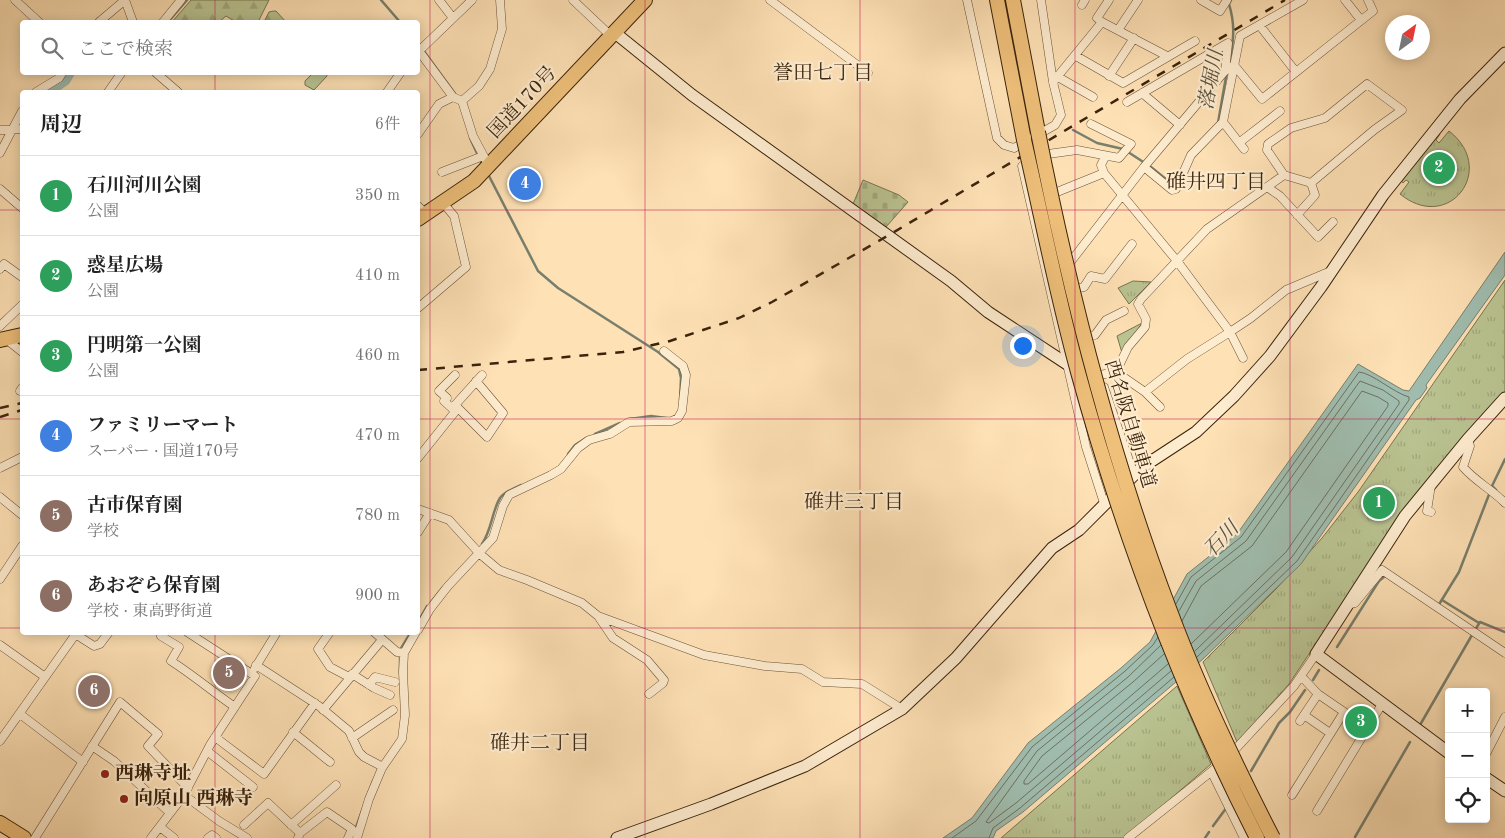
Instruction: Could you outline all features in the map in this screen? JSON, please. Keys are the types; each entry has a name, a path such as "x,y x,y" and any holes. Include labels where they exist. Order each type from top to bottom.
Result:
{"highway":[{"name":"国道170号","path":"420,213 442,203 474,181 486,161 645,0"},
{"name":"西名阪自動車道","path":"997,0 1024,140 1055,280 1078,372 1112,485 1159,621 1180,672 1256,838"},
{"name":"西名阪自動車道","path":"1013,0 1038,132 1089,358 1150,554 1194,672 1273,838"},
{"path":"1,337 20,334"},
{"path":"0,823 24,838"}],"street":[{"path":"15,0 37,20"},
{"path":"165,20 181,0"},
{"path":"439,0 453,18"},
{"path":"442,172 486,161 473,136 462,101 453,97 420,50 472,0"},
{"path":"462,101 480,86 490,69 502,29 500,0"},
{"path":"573,0 612,34 692,95 928,264 988,312 1067,364 1100,375 1116,372 1145,392 1160,407"},
{"path":"770,0 868,73"},
{"path":"967,0 997,138 1004,146 1014,148 1055,125 1060,119 1061,109 1041,0"},
{"path":"1109,0 1097,18 1167,56"},
{"path":"1118,30 1138,0"},
{"path":"1201,0 1220,11 1227,0"},
{"path":"1072,260 1146,165 1229,68 1240,36 1303,0"},
{"path":"1345,0 1361,20"},
{"path":"1229,68 1262,99 1373,10 1368,0"},
{"path":"102,20 126,2 132,20"},
{"path":"1055,79 1076,56 1102,22"},
{"path":"1260,26 1296,72"},
{"path":"1109,76 1134,38"},
{"path":"1076,56 1122,83 1195,41"},
{"path":"1127,102 1228,43 1229,68 1223,122 1191,155 1176,189 1172,190 1146,165"},
{"path":"618,838 712,804 805,766 902,709 956,658 1047,554 1079,530 1134,475 1196,432 1215,416 1270,356 1332,271 1383,196 1408,164 1460,100 1505,53"},
{"path":"39,90 61,75"},
{"path":"109,90 120,75"},
{"path":"159,75 176,90"},
{"path":"388,90 399,75"},
{"path":"1055,79 1092,97"},
{"path":"1367,84 1402,110 1374,130 1311,183 1284,175 1267,150 1268,144 1292,128 1325,118 1367,84"},
{"path":"1142,93 1180,125"},
{"path":"420,131 438,104 453,97"},
{"path":"1223,122 1242,146 1280,111"},
{"path":"1091,124 1132,144 1119,158 1077,150 1048,154 1022,166 1086,447 1104,503"},
{"path":"0,130 18,129"},
{"path":"0,153 18,129"},
{"path":"1048,154 1100,375 1134,475"},
{"path":"1104,156 1101,165 1104,173 1124,194 1177,261 1230,332 1243,358"},
{"path":"1057,192 1104,173"},
{"path":"1116,372 1128,348 1145,327 1146,319 1138,304 1207,229 1284,175"},
{"path":"1297,215 1315,195 1311,183"},
{"path":"1267,187 1280,196 1318,237 1333,222"},
{"path":"0,189 20,206"},
{"path":"420,306 466,267 454,216 442,203"},
{"path":"1079,288 1084,287 1091,276 1105,279 1132,244"},
{"path":"0,269 4,264 20,276"},
{"path":"1145,392 1187,359 1251,318 1286,290 1332,271"},
{"path":"20,308 1,337 20,351"},
{"path":"1091,336 1095,335 1106,320 1124,311"},
{"path":"420,626 430,609 448,586 493,538 503,506 509,495 561,469 578,448 589,440 610,434 629,422 672,420 678,418 682,411 686,376 683,366 664,351"},
{"path":"420,455 456,409 455,405 479,378 503,413 487,437 456,409 444,401 447,398 439,391 455,375"},
{"path":"1128,838 1212,773 1258,726 1316,654 1346,605 1406,516 1431,483 1505,398"},
{"path":"1468,439 1470,446 1463,466 1474,479 1490,488 1505,503"},
{"path":"0,468 20,458"},
{"path":"1430,512 1426,511 1431,483"},
{"path":"0,496 20,513"},
{"path":"420,510 450,520 480,554 499,570 582,603 598,616 613,638 647,660 664,680 663,683 649,694"},
{"path":"420,529 430,513"},
{"path":"0,580 20,549"},
{"path":"1346,605 1355,603 1382,570 1505,653"},
{"path":"598,616 704,655 765,666 802,669 824,682 862,684 902,709"},
{"path":"0,741 73,635"},
{"path":"76,635 94,646 100,644 107,635"},
{"path":"162,635 178,647 171,661 202,681 209,690 235,707"},
{"path":"151,838 186,791 206,751 254,676 192,635"},
{"path":"251,674 275,635"},
{"path":"328,635 318,649 330,667 390,695"},
{"path":"376,635 381,641 397,652 404,653"},
{"path":"357,838 369,799 383,767 402,739 404,728 402,672 404,653 415,635"},
{"path":"323,710 381,641"},
{"path":"0,645 45,676"},
{"path":"1316,654 1445,750"},
{"path":"256,665 323,710 349,731 364,757 383,767"},
{"path":"1300,676 1318,694 1353,718"},
{"path":"369,685 375,677 395,682"},
{"path":"1318,694 1302,718 1330,733"},
{"path":"35,838 120,702 158,734 148,746 186,791 219,821 247,838"},
{"path":"215,737 264,774 314,703"},
{"path":"1318,811 1382,704"},
{"path":"352,738 393,710"},
{"path":"1292,795 1344,712"},
{"path":"20,714 83,762"},
{"path":"1490,746 1505,717"},
{"path":"293,732 330,762"},
{"path":"92,746 114,761 170,813"},
{"path":"206,751 252,786"},
{"path":"1212,773 1244,838"},
{"path":"1490,781 1505,791"},
{"path":"291,825 336,785"},
{"path":"244,825 268,803 291,825 299,836 327,812 352,829 348,838"},
{"path":"160,827 174,838"},
{"path":"208,838 212,835 216,838"}],"green space":[{"path":"191,0 269,0 259,20 233,20 226,16 221,20 174,20"},
{"path":"276,11 284,20 265,20 269,12"},
{"path":"311,75 327,76 314,90 305,85 305,81"},
{"path":"1449,131 1463,146 1469,162 1468,178 1461,192 1450,202 1435,206 1418,204 1400,194 1409,182 1406,180 1403,183 1400,180 1437,132 1440,134 1436,140 1439,143"},
{"path":"863,180 899,195 908,202 886,227 853,204"},
{"path":"1505,280 1505,392 1335,615 1289,684 1237,742 1203,662 1277,588 1322,538 1358,492"},
{"path":"1133,281 1151,282 1129,304 1118,288"},
{"path":"1142,323 1122,353 1117,336"},
{"path":"1177,686 1211,764 1125,838 1001,838"}],"water":[{"path":"1505,252 1505,275 1301,564 1203,659 1023,812 996,831 993,838 943,838 972,818 1028,743 1121,668 1150,642 1187,574 1237,534 1358,364 1403,390 1409,391"}],"waterway":[{"path":"170,20 187,0"},
{"path":"381,0 398,20"},
{"name":"落堀川","path":"1230,59 1233,31 1229,4 1231,0"},
{"path":"420,46 456,95"},
{"name":"落堀川","path":"1218,123 1227,71"},
{"path":"48,90 64,79 66,75"},
{"name":"落堀川","path":"1073,130 1097,143 1123,149"},
{"path":"470,138 481,162"},
{"name":"落堀川","path":"1128,152 1172,184 1175,184"},
{"path":"488,174 538,271 558,288 658,352 679,369 681,378 680,400"},
{"path":"630,419 651,416 666,418"},
{"path":"595,434 620,423"},
{"path":"568,454 575,445 586,438"},
{"path":"1496,490 1492,486 1505,459"},
{"path":"482,544 500,498 521,485"},
{"path":"1438,606 1459,572 1490,492"},
{"path":"1337,647 1379,581 1385,576 1387,577"},
{"path":"431,602 443,587"},
{"path":"1442,600 1479,623"},
{"path":"420,618 427,606"},
{"path":"1475,630 1480,622 1505,632"},
{"path":"400,673 400,650 409,635"},
{"path":"1420,725 1472,635"},
{"path":"1313,680 1319,670"},
{"path":"1251,771 1279,723 1290,712 1305,690"},
{"path":"1355,837 1410,742"},
{"path":"355,830 373,781"},
{"path":"1213,826 1227,807"},
{"path":"1205,838 1209,832"}],"railway":[{"path":"420,370 623,352 670,341 739,318 772,302 889,235 1285,0"},
{"path":"0,408 20,403"},
{"path":"0,417 20,411"}],"place":[{"name":"惑星広場","path":"1439,168"},
{"name":"ファミリーマート","path":"525,184"},
{"name":"石川河川公園","path":"1379,503"},
{"name":"古市保育園","path":"229,673"},
{"name":"あおぞら保育園","path":"94,691"},
{"name":"円明第一公園","path":"1361,722"},
{"name":"西琳寺址","path":"105,774"},
{"name":"向原山 西琳寺","path":"124,799"}],"district":[{"name":"誉田七丁目","path":"823,74"},
{"name":"碓井四丁目","path":"1216,183"},
{"name":"碓井三丁目","path":"854,503"},
{"name":"碓井二丁目","path":"540,744"}],"water label":[{"name":"石川","path":"1222,540"}]}
